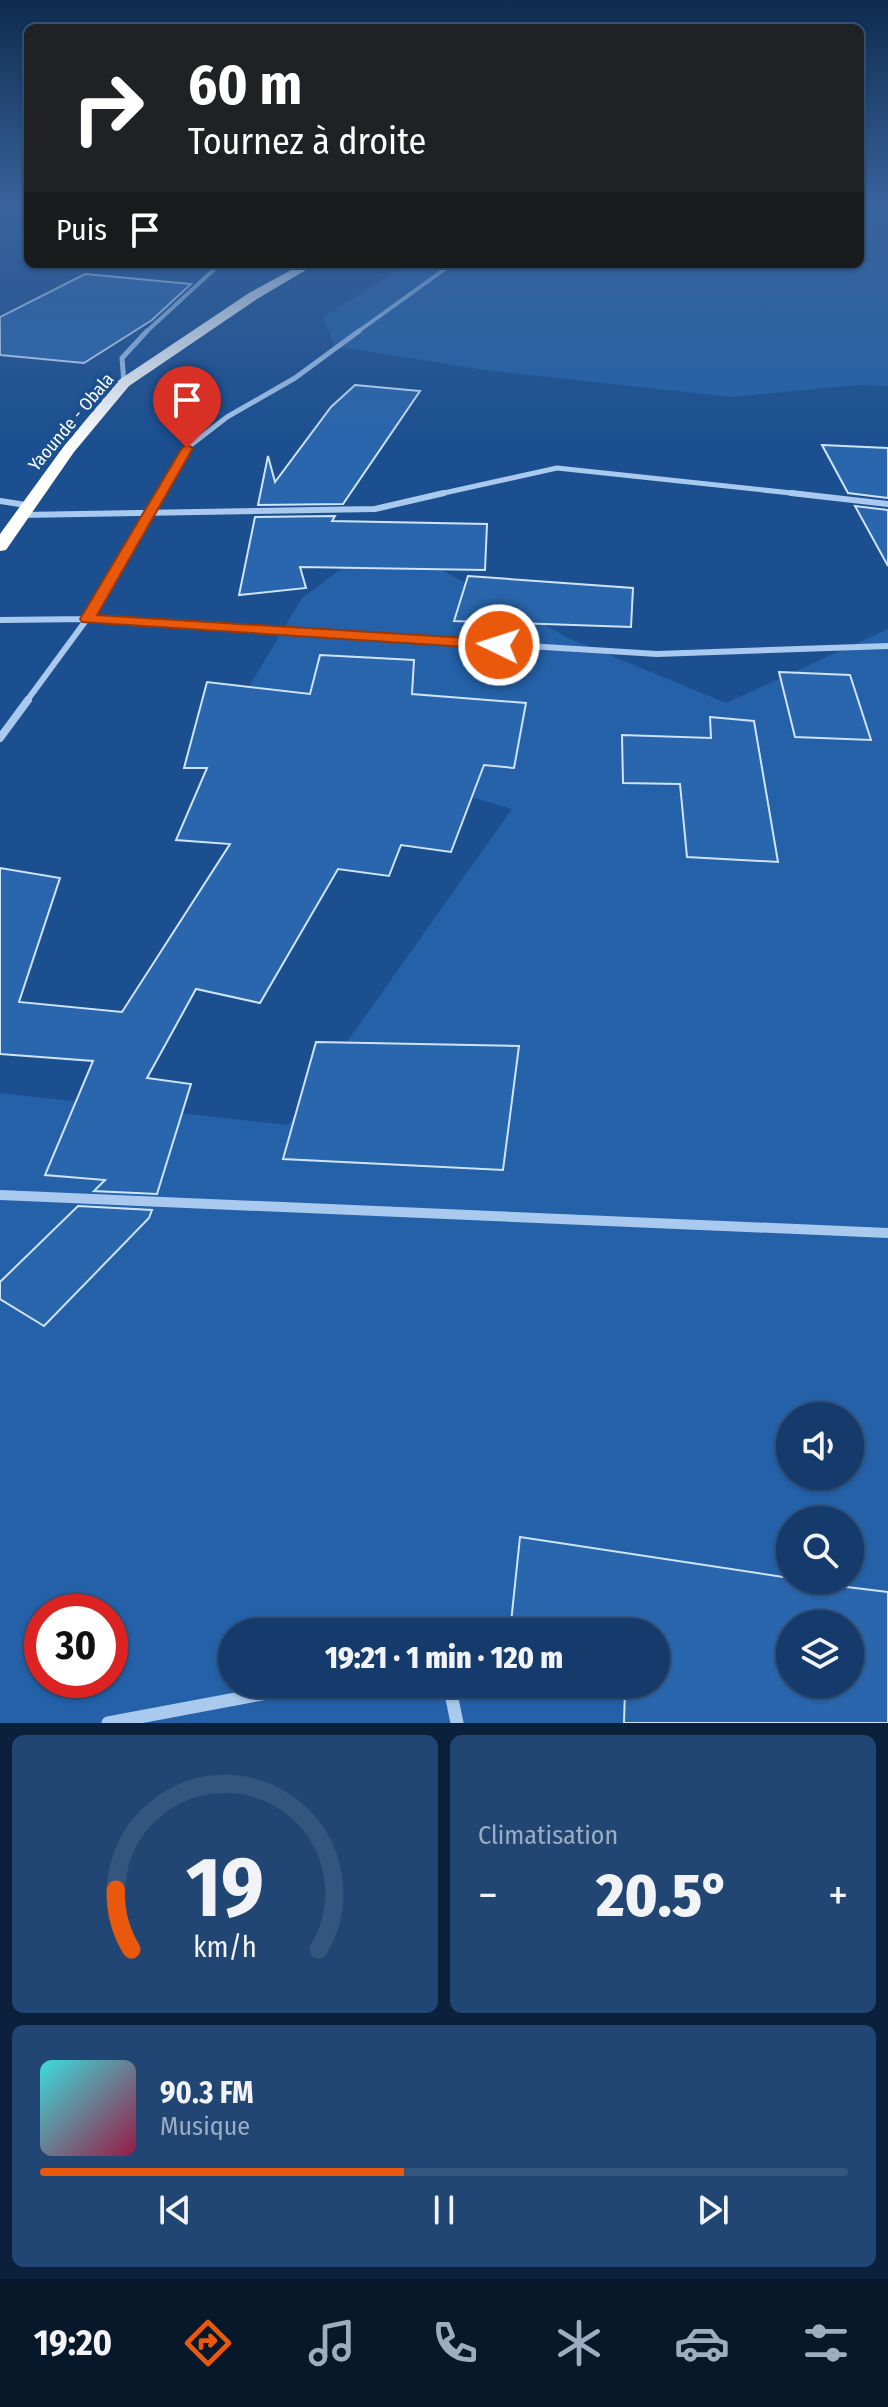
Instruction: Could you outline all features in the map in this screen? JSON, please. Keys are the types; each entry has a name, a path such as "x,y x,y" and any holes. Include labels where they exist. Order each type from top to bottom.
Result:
{"highway":[{"name":"Yaounde - Obala","path":"0,546 23,510 111,395 124,383 272,285"}],"street":[{"path":"124,383 122,358 166,311 195,285"},
{"path":"0,738 87,619 187,448 227,417 295,378 423,285"},
{"path":"0,501 23,510 147,513 375,509 557,468 888,504"},
{"path":"0,620 87,619 657,654 888,646"},
{"path":"0,1195 888,1233"},
{"path":"108,1723 241,1698"},
{"path":"452,1698 457,1723"}],"shaded area":[{"path":"373,285 888,285 888,386 858,385 731,397 484,370 334,346 324,317"},
{"path":"382,538 571,639 726,703 888,629 888,1723 0,1723 0,1093 288,1125 512,809 226,725 302,598"}],"building":[{"path":"62,285 189,285 152,320 84,363 0,355 0,317"},
{"path":"355,385 420,391 343,504 258,505 268,456 275,482 331,407"},
{"path":"822,445 888,448 888,498 848,493"},
{"path":"855,506 888,510 888,566"},
{"path":"335,516 332,521 487,524 485,570 300,567 306,588 239,595 255,517"},
{"path":"468,576 633,588 631,627 454,621"},
{"path":"320,655 414,660 412,694 526,703 514,768 484,765 451,852 401,845 389,876 338,869 260,1003 196,989 147,1078 191,1084 157,1194 94,1191 105,1180 45,1175 93,1061 0,1054 0,868 60,878 19,1002 122,1012 230,844 176,840 207,768 184,768 207,682 310,694"},
{"path":"779,672 850,675 871,740 795,737"},
{"path":"710,717 754,721 778,862 687,857 680,784 623,783 622,735 711,738"},
{"path":"316,1042 519,1046 503,1170 283,1159"},
{"path":"78,1206 152,1210 149,1218 44,1326 0,1299 0,1282"},
{"path":"520,1537 776,1576 776,1594 864,1594 864,1589 888,1592 888,1723 624,1723 625,1698 670,1698 670,1618 511,1618"}],"route":[{"path":"187,448 87,619 499,645"}]}
